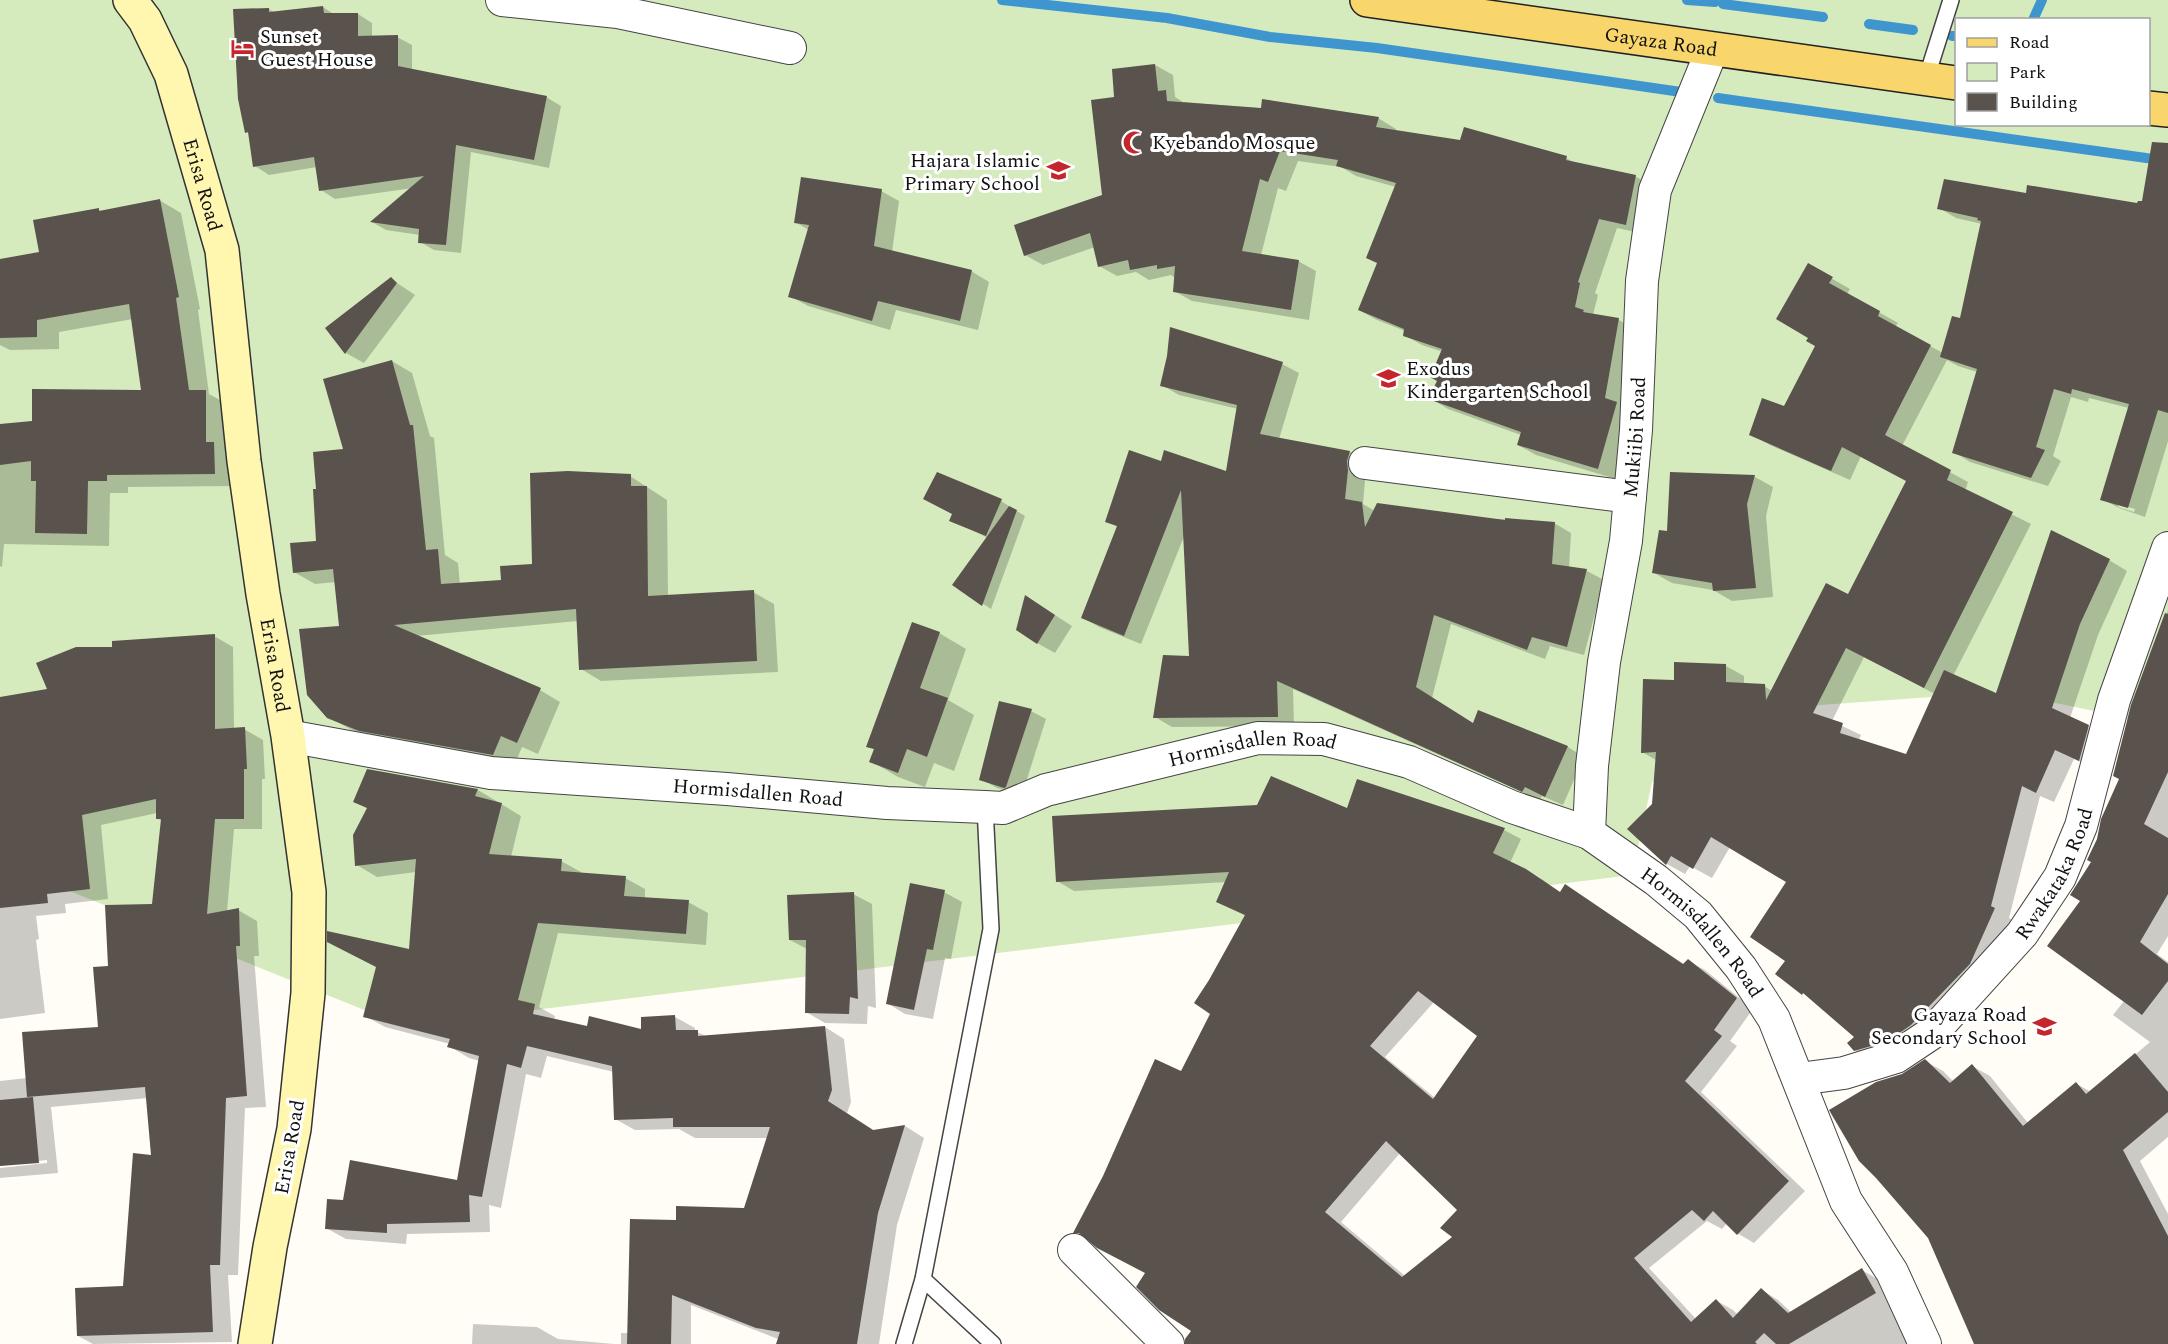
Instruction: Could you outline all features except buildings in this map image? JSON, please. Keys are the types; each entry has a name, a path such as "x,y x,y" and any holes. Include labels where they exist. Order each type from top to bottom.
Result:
{"main road":[{"name":"Gayaza Road","path":"1367,0 1518,17 1712,50 1941,81"},
{"path":"2150,108 2168,110"}],"street":[{"name":"Erisa Road","path":"130,0 145,20 171,74 222,250 246,472 263,594 288,736 309,892 308,993 294,1129 270,1247 255,1344"},
{"path":"502,0 618,12 790,48"},
{"name":"Mukiibi Road","path":"1589,833 1594,743 1604,662 1626,541 1636,430 1642,281 1655,190 1712,50"},
{"path":"1365,463 1630,497"},
{"name":"Rwakataka Road","path":"1799,1079 1844,1073 1905,1051 1932,1033 2022,934 2061,877 2081,826 2114,700 2168,548"},
{"name":"Hormisdallen Road","path":"288,736 491,773 728,789 887,803 1003,808 1046,790 1258,738 1324,740 1409,762 1512,807 1589,833 1656,880 1698,915 1741,968 1774,1019 1846,1201 1892,1272 1924,1344"},
{"path":"1074,1250 1168,1344"}],"lane":[{"path":"1941,81 1951,0"},
{"path":"904,1344 922,1279 991,929 985,807"},
{"path":"922,1279 993,1344"}],"green space":[{"path":"0,0 2168,0 2168,726 2002,692 1763,709 1652,782 1632,875 404,1026 45,881 0,820"}],"waterway":[{"path":"1002,0 1167,18 1270,37 1377,48 1688,93"},
{"path":"1687,0 1715,2"},
{"path":"2034,18 2042,0"},
{"path":"1723,4 1823,17"},
{"path":"1869,24 1913,30"},
{"path":"1718,98 2168,161"}],"place":[{"name":"Sunset Guest House","path":"242,48"},
{"name":"Kyebando Mosque","path":"1134,142"},
{"name":"Hajara Islamic Primary School","path":"1058,171"},
{"name":"Exodus Kindergarten School","path":"1388,379"},
{"name":"Gayaza Road Secondary School","path":"2045,1026"}]}
